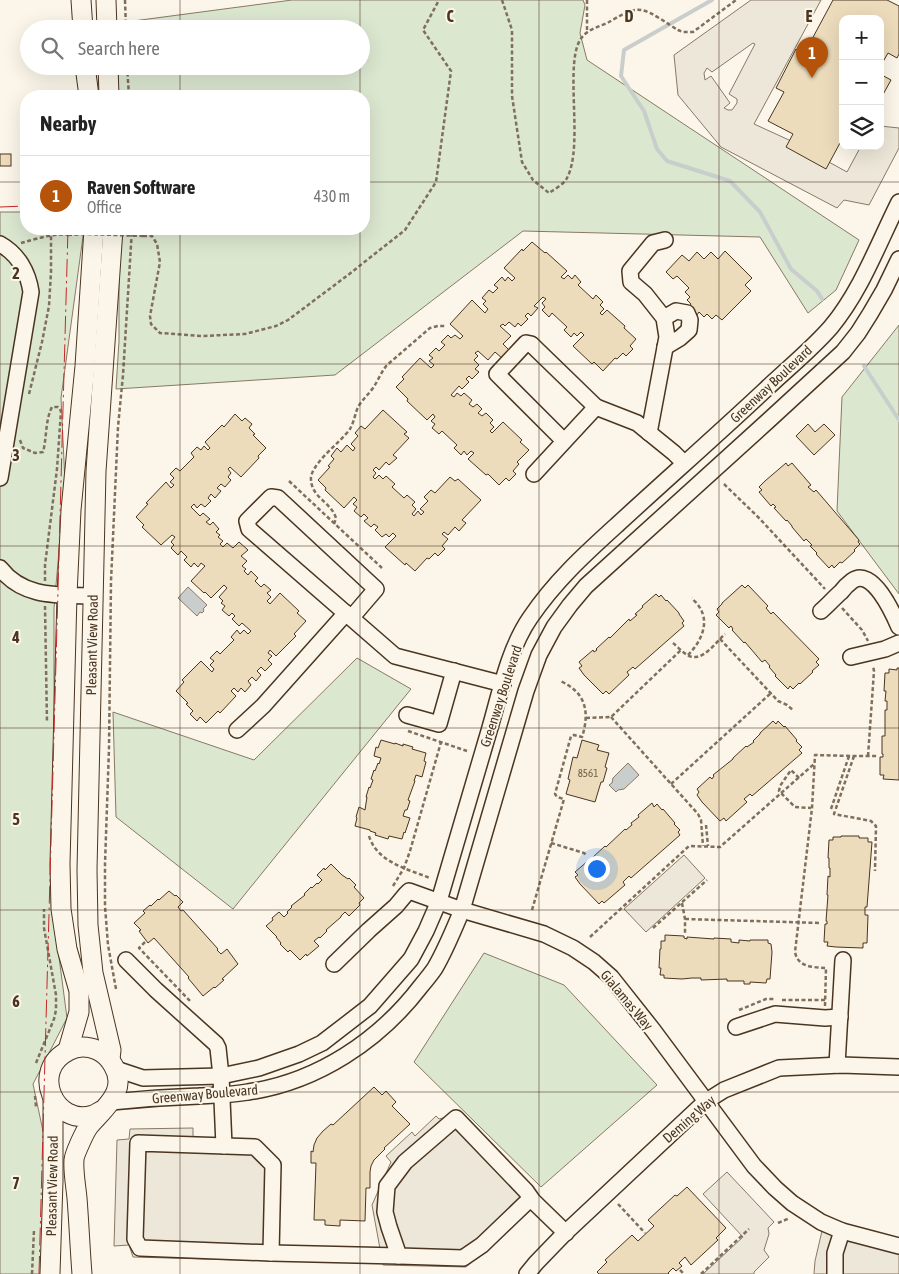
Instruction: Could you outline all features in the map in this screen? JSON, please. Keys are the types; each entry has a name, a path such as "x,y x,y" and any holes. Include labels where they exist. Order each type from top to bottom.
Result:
{"main road":[{"path":"82,0 83,20"},
{"path":"106,0 107,20"},
{"path":"86,75 88,90"},
{"path":"108,75 109,90"},
{"name":"Pleasant View Road","path":"68,1050 79,1012 78,991 67,948 60,909 67,595 71,510 85,366 94,235"},
{"name":"Pleasant View Road","path":"113,235 96,471 87,870 88,925 93,973 112,1050 113,1064"},
{"path":"79,1047 90,1048 101,1052 113,1064 118,1080 117,1091 107,1106 93,1115 81,1116 70,1113 60,1107 53,1098 49,1087 52,1065 59,1056 68,1050 79,1047"},
{"name":"Pleasant View Road","path":"50,1274 53,1098"},
{"name":"Pleasant View Road","path":"82,1274 74,1159 87,1128 107,1106"}],"street":[{"name":"Greenway Boulevard","path":"113,1064 143,1078 221,1076 259,1068 299,1054 322,1043 370,1006 411,959 426,931 438,901 515,647 529,620 568,570 753,401 829,328 839,316 861,281 899,202"},
{"path":"648,433 665,347 664,318 645,294 631,282 630,270 653,243 665,240"},
{"path":"0,478 31,292 24,268 17,257 3,246"},
{"name":"Greenway Boulevard","path":"107,1106 249,1092 305,1076 335,1062 364,1044 389,1023 413,998 434,969 449,941 462,910 526,690 539,655 554,627 586,586 843,352 870,314 899,259"},
{"path":"664,318 676,311 686,312 690,320 689,330 665,347"},
{"path":"564,441 497,374 526,343 531,344 596,407 636,423 684,463"},
{"path":"534,474 596,407"},
{"path":"237,730 263,706 349,615 376,589 278,498 271,497 247,522 249,529 349,615 395,656 503,684"},
{"path":"0,568 19,586 35,592 92,596"},
{"path":"821,611 851,581 865,578 878,590 899,627"},
{"path":"851,657 885,649 899,643"},
{"path":"407,715 439,724 454,671"},
{"name":"Gialamas Way","path":"334,964 396,906 409,891 462,910 544,934 573,948 594,962 611,977 653,1030 754,1166 792,1203 821,1222 842,1231 899,1246"},
{"path":"126,960 216,1044 220,1058 224,1146"},
{"path":"837,1065 832,1018 843,960"},
{"path":"736,1027 775,1014 832,1018"},
{"name":"Deming Way","path":"527,1274 566,1233 688,1117 705,1102 724,1090 779,1068 837,1065 899,1067"},
{"path":"399,1256 385,1212 388,1186 405,1162 456,1118 566,1233"},
{"path":"271,1252 273,1165 255,1147 138,1143 135,1239 140,1248 463,1258 482,1245 531,1198"},
{"path":"835,1274 835,1253 842,1231"}],"path":[{"path":"125,0 126,20"},
{"path":"115,235 152,236 157,244 160,262 150,324 160,333 202,336 245,334 276,326 288,320 348,276 405,230 436,182 451,71 423,30 439,0"},
{"path":"502,0 512,30 512,96 522,162 533,180 550,192 566,180 573,162 575,51 582,37 632,11 641,10 678,30 693,32 736,0"},
{"path":"587,0 587,33"},
{"path":"127,75 128,90"},
{"path":"3,246 56,235"},
{"path":"116,989 107,935 105,864 112,571 118,427 124,367 132,235"},
{"path":"27,402 42,342 48,306 51,236"},
{"path":"334,524 336,518 332,510 314,492 310,476 312,471 350,428 359,405 373,388 383,369 430,328 446,326"},
{"path":"20,438 23,448 35,454 43,452 48,417 52,407 58,407 61,411 57,469 45,565 47,732"},
{"path":"289,481 382,568"},
{"path":"688,655 698,644 703,626 702,612 692,598"},
{"path":"673,643 688,655 697,657 704,655 725,634"},
{"path":"720,639 778,701 794,711"},
{"path":"586,718 611,717 681,650"},
{"path":"532,910 564,799 556,797 555,794 569,744 572,735 582,737 586,718 584,706 579,695 574,689 560,681"},
{"path":"671,784 771,693"},
{"path":"611,717 700,817 703,846"},
{"path":"408,732 467,751"},
{"path":"391,890 404,868 441,742"},
{"path":"832,1018 826,968 810,967 802,964 796,956 812,808 815,755 877,756"},
{"path":"831,809 849,756"},
{"path":"854,756 834,814 871,821 876,826 875,871"},
{"path":"590,937 689,846 720,847 814,764"},
{"path":"799,778 791,770 779,789 781,794 796,806 812,808"},
{"path":"706,825 708,846"},
{"path":"370,836 375,849 381,855 396,865 430,878"},
{"path":"551,843 584,853 588,856"},
{"path":"653,928 707,880"},
{"path":"682,903 685,933"},
{"path":"35,1066 56,1010 56,995 44,928 44,909"},
{"path":"685,919 821,923"},
{"path":"145,942 138,948 194,1004"},
{"path":"34,1093 36,1111"},
{"path":"618,1204 645,1233"},
{"path":"32,1274 35,1225"},
{"path":"701,1274 749,1229"},
{"path":"680,1270 684,1274"}],"green space":[{"path":"292,0 583,0 585,5 580,33 587,60 859,240 836,290 808,313 760,237 523,231 335,375 116,389 119,341 119,235 370,235 370,90 118,90 118,75 370,75 370,20 141,20"},
{"path":"0,212 20,212 20,235 83,235 61,398 65,482 54,608 54,919 67,1018 33,1084 47,1150 41,1274 0,1274"},
{"path":"899,325 899,594 837,511 842,397"},
{"path":"357,658 411,689 233,909 116,817 113,712 254,760"},
{"path":"484,953 564,985 657,1085 541,1187 414,1062"}],"shaded area":[{"path":"751,0 821,0 754,124 789,140 847,172 859,150 884,150 884,126 899,128 899,148 869,205 844,200 837,208 721,147 678,95 674,55","holes":["753,43 755,44 729,94 737,99 737,103 732,110 724,108 730,103 711,76 705,80 704,73 707,68 712,72"]},
{"path":"188,587 207,605 203,609 204,611 200,612 197,616 178,598"},
{"path":"628,763 639,775 624,789 616,792 609,785 612,783 613,778"},
{"path":"684,855 705,878 646,932 624,909"},
{"path":"459,1114 541,1201 466,1267 383,1265 372,1205 391,1162 386,1156 412,1132 415,1136 436,1116 439,1119"},
{"path":"193,1128 193,1140 250,1139 279,1164 276,1261 133,1257 129,1245 114,1246 117,1140 129,1139 130,1129"},
{"path":"727,1172 774,1222 768,1228 769,1234 764,1250 769,1257 754,1274 703,1274 743,1237 703,1194"},
{"path":"825,1218 899,1240 899,1274 814,1274 815,1261"}],"building":[{"path":"833,0 887,0 899,6 899,54 897,58 888,53 884,60 884,15 839,15 839,145 826,169 786,147 793,134 768,121 784,92 776,88 796,49 804,54"},
{"path":"884,76 891,80 884,93"},
{"path":"0,154 11,154 11,166 0,166"},
{"path":"532,242 567,271 561,277 564,279 568,275 572,279 575,275 581,282 578,285 593,299 596,295 603,302 600,305 604,309 600,313 602,315 607,310 636,339 630,346 633,349 626,356 623,353 617,359 615,358 603,371 594,362 592,364 573,346 584,335 581,332 577,336 574,333 571,337 564,330 567,327 552,313 549,317 542,310 545,307 542,303 546,299 543,297 534,306 538,308 531,316 528,313 525,316 528,319 521,326 518,323 515,327 509,322 505,326 503,324 500,326 511,336 503,344 510,351 503,359 495,352 488,360 478,351 475,353 478,356 474,360 479,365 475,369 479,372 472,379 469,376 466,379 469,382 462,389 459,386 451,395 454,397 457,393 461,396 464,393 472,400 469,404 473,407 477,404 482,409 478,413 482,416 486,413 493,420 490,423 494,427 490,431 492,433 503,422 522,440 520,442 529,450 517,462 519,464 513,471 516,474 509,481 506,478 499,485 468,459 474,453 471,451 467,455 464,451 461,455 454,448 457,445 442,431 439,434 432,428 435,424 431,421 435,417 433,414 427,420 407,401 408,399 396,387 404,379 402,377 420,358 431,368 434,365 429,361 433,358 429,355 436,348 439,351 445,345 441,342 448,335 451,338 455,335 460,339 463,336 450,324 472,300 485,313 488,309 483,304 486,301 482,298 489,290 493,293 498,288 494,285 502,277 505,281 508,277 512,281 515,278 504,268 522,249 523,251"},
{"path":"725,251 752,278 745,285 751,291 722,320 716,315 712,319 707,314 704,317 699,312 697,315 689,307 691,304 687,300 690,297 685,292 689,288 677,276 673,279 666,272 682,255 689,261 697,252 704,259 711,252 718,259"},
{"path":"383,410 407,432 404,434 409,438 393,455 397,458 389,465 386,462 379,470 376,467 373,470 376,473 373,477 375,479 379,475 383,479 386,476 395,484 392,487 404,498 407,495 415,502 412,505 416,509 412,514 414,516 418,511 421,515 424,512 420,509 428,501 424,497 431,490 435,493 450,477 455,481 458,479 481,500 462,520 466,523 459,531 455,527 448,535 444,532 442,534 448,539 442,546 445,549 438,556 435,553 429,559 427,558 415,571 406,563 405,565 385,547 396,536 393,533 389,537 386,534 382,537 375,530 378,527 374,524 371,527 364,521 368,518 364,514 361,517 354,511 357,507 353,504 357,500 354,497 344,508 325,490 326,488 318,480 330,467 328,466 334,459 331,456 337,448 341,452 347,445 353,451 355,448 351,444 358,436 355,433 361,426 365,429"},
{"path":"235,414 242,421 245,418 252,424 249,428 255,434 253,435 266,448 241,477 230,467 228,469 231,473 228,477 231,480 225,487 221,484 217,488 221,491 215,498 211,494 208,498 211,501 205,507 201,504 197,508 194,504 191,507 200,516 203,513 210,519 206,522 210,525 213,522 219,529 216,532 223,541 220,544 223,547 227,543 233,548 239,542 248,550 241,556 247,561 242,566 246,569 244,571 248,575 251,571 258,578 255,581 261,587 264,584 271,590 267,593 271,597 267,601 270,604 280,593 299,611 297,613 306,621 294,634 296,636 276,656 270,650 268,653 272,656 268,660 272,664 265,671 261,667 257,671 261,675 256,681 252,677 248,681 251,685 245,692 241,688 238,692 234,688 231,691 236,696 220,713 218,711 206,723 200,717 197,721 190,714 193,711 176,691 184,682 182,680 201,661 212,672 214,669 210,665 214,661 210,658 217,651 220,654 234,640 231,637 237,630 240,634 244,630 248,634 251,631 242,623 239,626 232,619 235,616 232,613 229,616 222,610 225,606 221,603 223,601 219,597 227,588 224,585 211,598 191,581 205,566 201,563 198,567 194,563 191,567 184,560 187,557 181,551 178,555 171,548 174,545 171,542 175,537 172,535 161,545 142,527 144,525 136,517 148,504 146,503 166,482 171,488 174,485 170,482 174,478 170,474 176,468 180,471 194,457 191,453 197,447 201,450 204,446 208,450 210,448 205,442 222,425 224,427"},
{"path":"808,424 815,432 824,424 835,435 814,455 796,436"},
{"path":"786,463 788,466 792,463 811,485 808,487 814,492 816,490 859,540 860,544 855,551 834,568 832,565 829,568 810,546 812,545 806,539 804,541 787,520 774,508 776,507 773,504 771,506 759,492 762,490 759,487"},
{"path":"742,585 745,588 748,585 768,606 766,608 771,614 773,612 819,659 816,662 819,665 813,672 793,689 790,686 788,689 775,676 765,660 762,662 732,630 731,626 729,628 716,615 719,612 717,609 722,603"},
{"path":"656,594 659,597 661,595 679,613 684,621 682,623 684,626 635,669 633,667 627,672 629,675 609,694 606,691 603,694 584,675 579,668 582,666 579,662 593,650 594,652 597,650 629,619 630,621 637,615 635,614 642,606"},
{"path":"899,668 899,780 883,779 884,775 880,775 880,757 883,757 882,736 885,736 885,710 887,710 887,701 885,701 886,691 884,691 885,673 889,673 889,669 897,670"},
{"path":"773,721 776,724 778,721 785,726 802,747 799,750 802,753 752,796 750,794 744,799 747,802 726,821 724,818 720,821 702,802 697,795 699,792 697,789 710,777 712,779 713,775 746,746 754,742 760,733"},
{"path":"381,740 403,746 403,744 426,753 422,777 416,775 408,800 410,801 403,816 410,818 402,839 389,836 388,839 375,835 376,833 370,830 355,826 359,807 365,810 366,797 373,780 371,779 381,758 374,756 376,747 378,748"},
{"path":"582,740 599,745 597,750 609,753 603,782 601,782 595,802 566,794 573,757 577,758"},
{"path":"652,803 654,807 657,804 663,809 680,830 678,832 680,835 631,878 629,876 623,882 625,885 604,903 602,901 599,904 580,884 575,877 578,875 575,872 632,825 631,823 639,817 638,815"},
{"path":"859,836 859,838 868,838 868,842 872,842 867,907 865,907 865,915 868,915 867,943 863,943 863,948 827,946 828,942 824,942 825,924 827,924 828,876 830,877 829,840 833,840 833,837"},
{"path":"331,864 356,885 354,887 364,898 349,916 345,912 320,938 314,941 319,946 300,960 290,950 288,952 280,944 277,937 266,926 279,912 284,917 291,906 305,895 311,887 322,880 317,875"},
{"path":"169,891 183,902 178,907 181,911 183,910 217,950 221,954 227,949 238,964 222,979 224,980 203,996 189,977 154,938 148,943 139,931 141,930 134,923 145,913 143,911"},
{"path":"665,935 684,936 687,939 687,937 731,939 731,942 739,943 739,940 768,940 768,943 771,944 772,952 770,979 767,979 766,983 750,982 750,984 744,984 744,981 727,981 727,979 664,978 664,975 660,975 661,968 659,968 661,941 665,941"},
{"path":"374,1087 382,1095 386,1091 396,1102 392,1106 410,1124 384,1148 371,1166 370,1188 366,1188 365,1221 340,1220 340,1226 325,1225 325,1220 314,1220 316,1163 311,1163 311,1151 313,1152 317,1138 323,1131 331,1124 333,1125"},
{"path":"687,1187 726,1228 716,1238 718,1240 691,1265 685,1257 679,1263 682,1266 676,1271 673,1268 669,1274 599,1274 597,1272 607,1262 605,1260 632,1235 638,1241 654,1226 648,1220 675,1195 677,1196"}],"waterway":[{"path":"712,0 624,50 621,76 644,111 657,149 667,161 730,181 760,212 791,269 817,291 822,299"},
{"path":"864,366 899,420"}],"power":[{"path":"0,207 20,206"},
{"path":"39,1274 68,235"}],"place":[{"name":"Raven Software","path":"812,78"}]}
